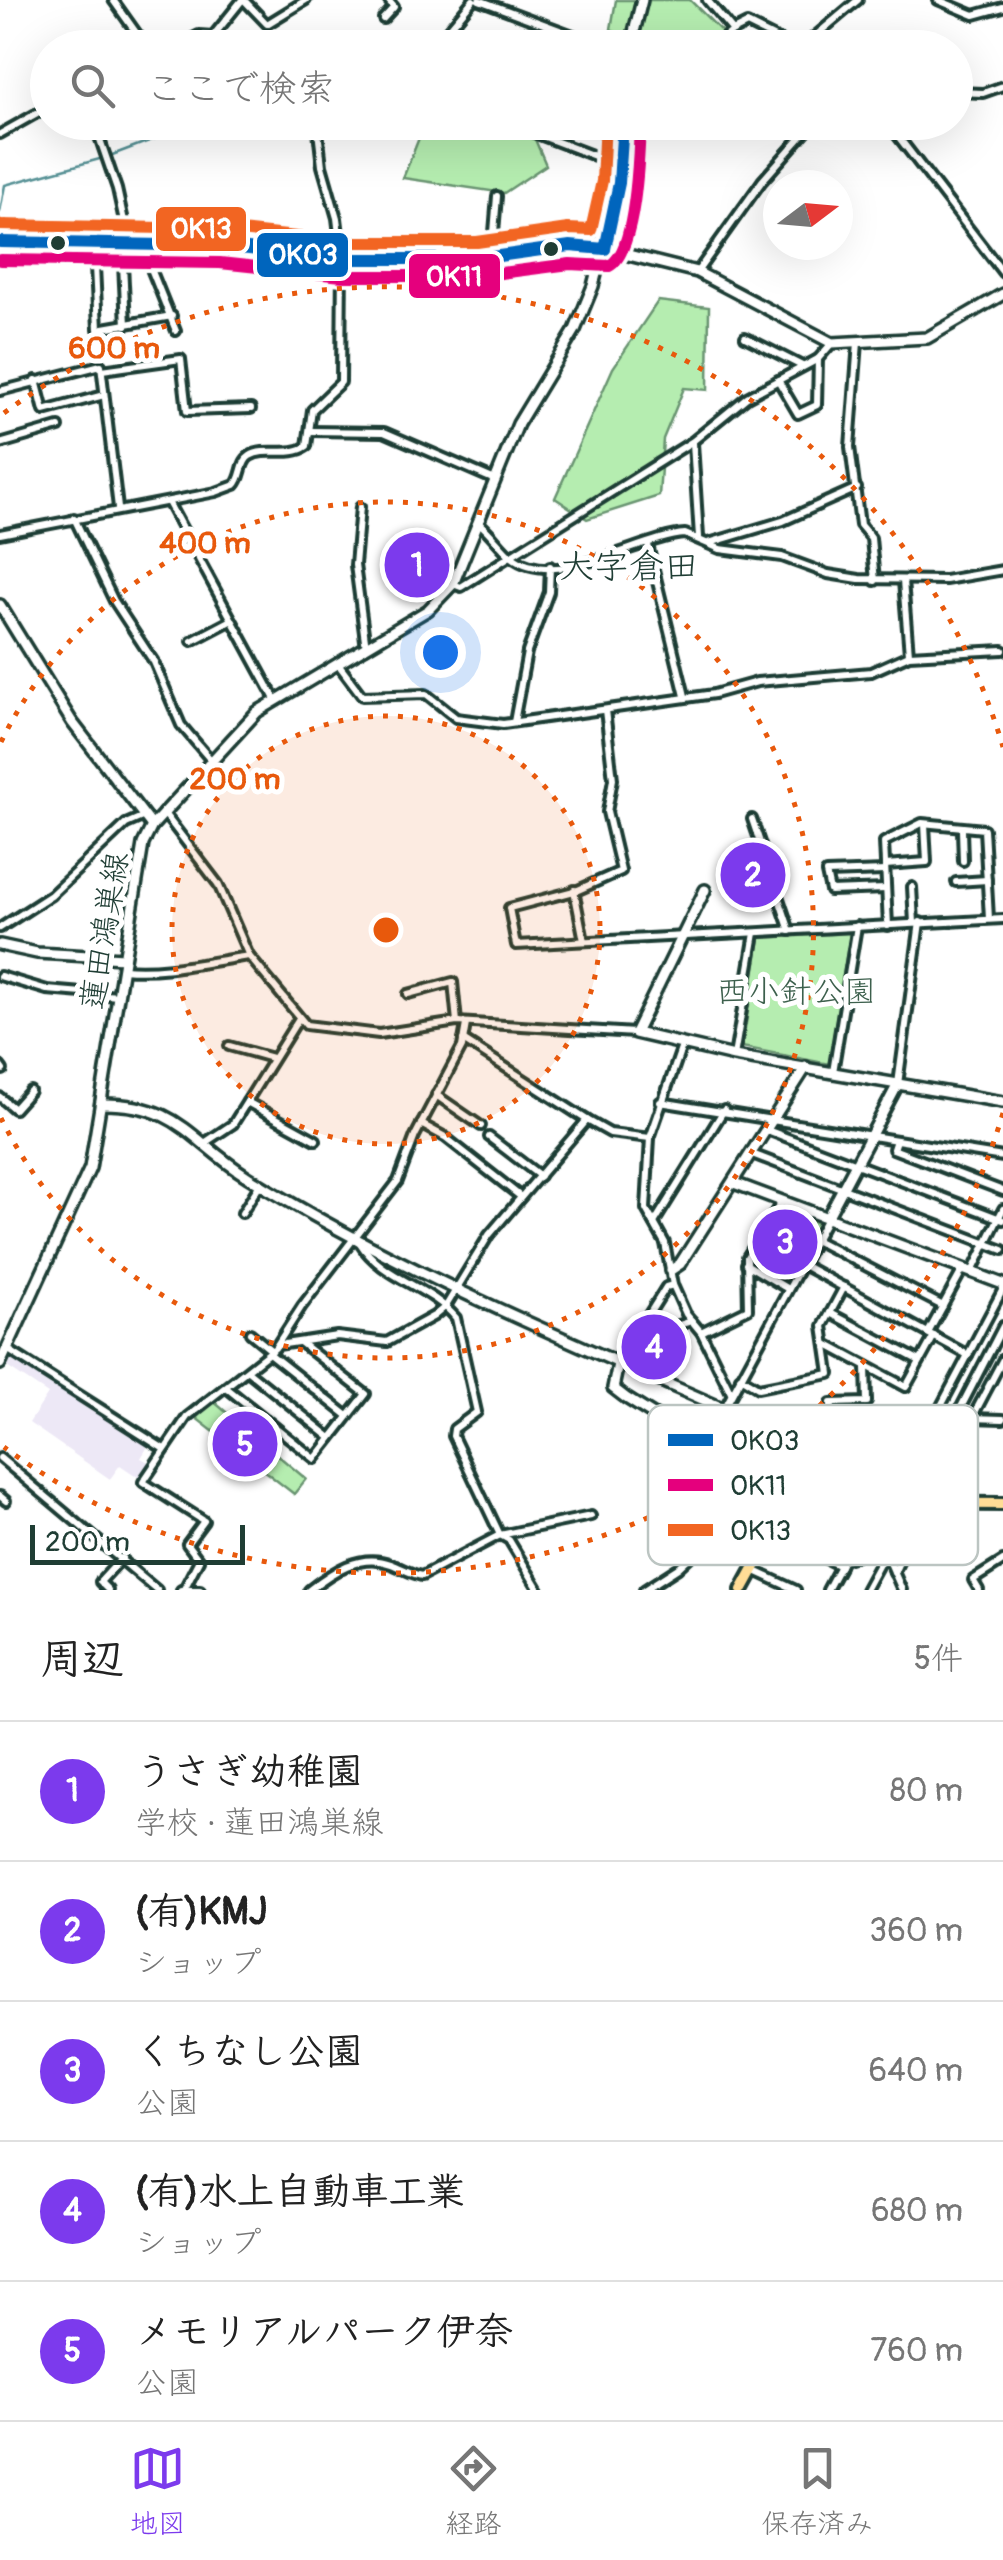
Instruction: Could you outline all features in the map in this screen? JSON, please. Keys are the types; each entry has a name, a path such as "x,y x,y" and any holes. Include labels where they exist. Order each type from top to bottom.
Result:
{"main road":[{"path":"742,1590 758,1565"}],"street":[{"path":"112,0 134,30"},
{"path":"219,30 243,0 267,24 306,0"},
{"path":"383,19 394,7 388,0"},
{"path":"448,30 476,0 558,30"},
{"path":"634,30 642,0"},
{"path":"707,0 733,30"},
{"path":"820,30 858,0"},
{"path":"938,0 974,15 1003,7"},
{"path":"736,30 747,24 760,30"},
{"path":"973,93 1003,86"},
{"path":"0,134 30,117"},
{"path":"100,140 117,188 125,244 126,324"},
{"path":"0,534 229,488 241,479 246,459 252,454 300,451 307,446 312,410 342,382 342,258 319,140"},
{"path":"553,140 622,166"},
{"name":"蓮田鴻巣線","path":"0,1364 82,1193 103,1104 142,844 162,812 210,760 276,699 428,610 452,584 480,524 518,424 575,330 605,249 622,166 623,140"},
{"path":"697,272 762,181 798,140"},
{"path":"903,140 1003,272"},
{"path":"492,258 497,196"},
{"path":"0,242 220,246 342,258 492,258 570,246 605,249 697,272 832,343 927,338 1002,296"},
{"path":"142,244 176,331"},
{"path":"94,245 98,328 172,316"},
{"path":"746,337 803,367"},
{"path":"858,342 850,411 860,525 871,538 875,580"},
{"path":"452,584 461,587 513,558 693,442 747,397 818,359 832,343"},
{"path":"102,370 181,359 187,411 251,409"},
{"path":"778,380 798,414 818,405 818,359"},
{"path":"0,392 101,365 118,508"},
{"path":"36,380 44,411 104,396"},
{"path":"0,444 59,427"},
{"path":"310,430 384,432 496,481"},
{"path":"693,442 699,537"},
{"path":"709,543 783,520 856,488"},
{"path":"168,502 276,699"},
{"path":"360,506 354,565 366,648"},
{"path":"74,518 114,601 154,662 181,724 210,760"},
{"path":"480,524 513,558 550,566 604,559 671,535 699,537 720,549 782,557 828,574 875,580 944,580 1003,570"},
{"path":"648,545 685,696"},
{"path":"514,722 527,652 549,592 550,566"},
{"path":"903,581 909,655"},
{"path":"0,605 72,722 142,818 152,826"},
{"path":"192,641 232,620"},
{"path":"338,664 362,696 426,694 456,718 514,722 758,682 871,672 909,655 1003,650"},
{"path":"605,710 612,779 607,812 620,871 574,890 508,908 516,945 1003,919"},
{"path":"162,812 218,884 249,956 306,1026 379,1034 462,1023 635,1033 734,1056 1003,1102"},
{"path":"0,928 31,911 126,824 142,818"},
{"path":"752,819 790,931"},
{"path":"886,889 830,891 826,873 927,862 924,824"},
{"path":"888,926 884,842 924,824 984,829 989,919"},
{"path":"962,830 963,860"},
{"path":"956,882 987,880"},
{"path":"726,1405 898,1084 917,923 912,888"},
{"path":"574,890 584,941"},
{"path":"635,1033 705,890"},
{"path":"834,1072 857,926"},
{"path":"734,1056 755,932"},
{"path":"0,945 124,964 150,972 172,964 249,956"},
{"path":"0,976 47,990 120,996"},
{"path":"200,1590 182,1589 200,1560 187,1544 204,1521 143,1482 187,1417 228,1389 273,1350 398,1181 463,1040 453,982 408,994"},
{"path":"202,1144 233,1124 299,1018"},
{"path":"463,1040 610,1133 650,1138"},
{"path":"228,1046 272,1058"},
{"path":"682,1046 650,1138 646,1209 674,1284 731,1394"},
{"path":"671,1270 680,1264 734,1184 806,1066"},
{"path":"0,1098 14,1109 30,1091"},
{"path":"436,1096 481,1126"},
{"path":"246,1102 316,1140"},
{"path":"660,1102 1003,1157"},
{"path":"103,1104 138,1104 159,1110 260,1184 454,1290 715,1405"},
{"path":"654,1223 724,1110"},
{"path":"273,1350 337,1336 386,1342 404,1335 446,1306 489,1236 587,1120"},
{"path":"421,1124 522,1197"},
{"path":"767,1130 1001,1219"},
{"path":"489,1137 540,1176"},
{"path":"896,1140 893,1148 1003,1191"},
{"path":"752,1154 1003,1250"},
{"path":"242,1213 260,1184"},
{"path":"734,1184 1003,1286 941,1405"},
{"path":"701,1332 748,1310 746,1264 782,1201"},
{"path":"826,1344 906,1388 943,1306 986,1244 1003,1209"},
{"path":"356,1237 372,1262 446,1306 456,1318 466,1346 477,1412 454,1429 453,1436 500,1535 510,1540 539,1590"},
{"path":"815,1240 943,1306"},
{"path":"746,1264 788,1289"},
{"path":"802,1264 968,1355"},
{"path":"648,1411 613,1388 618,1364 666,1287 674,1284"},
{"path":"740,1377 758,1388 830,1374 823,1326 844,1287"},
{"path":"830,1313 920,1362"},
{"path":"634,1338 692,1322"},
{"path":"962,1405 1003,1326"},
{"path":"250,1333 348,1416"},
{"path":"228,1389 315,1458 366,1394 300,1342"},
{"path":"7,1349 164,1449"},
{"path":"978,1405 1003,1359"},
{"path":"831,1405 867,1402 866,1366"},
{"path":"249,1372 331,1438"},
{"path":"978,1418 1003,1419"},
{"path":"0,1458 157,1590"},
{"path":"309,1590 338,1568 362,1563 387,1562 422,1576 500,1535 592,1516"},
{"path":"108,1590 100,1582 122,1558"},
{"path":"979,1590 973,1580 1003,1561"},
{"path":"644,1590 681,1565"},
{"path":"865,1590 878,1565"},
{"path":"891,1565 902,1590"},
{"path":"894,1573 898,1565"},
{"path":"827,1590 840,1566"},
{"path":"755,1571 796,1590"}],"shaded area":[{"path":"14,1354 150,1443 141,1458 152,1464 141,1479 120,1465 110,1479 29,1423 48,1394 4,1365"}],"green space":[{"path":"616,0 690,0 720,30 613,30"},
{"path":"418,140 535,140 546,165 504,193 403,178"},
{"path":"658,301 709,307 708,390 684,388 663,439 659,496 587,519 555,498 613,368"},
{"name":"西小針公園","path":"850,933 829,1064 742,1047 760,938"},
{"path":"784,1207 819,1224 785,1284 751,1259"},
{"path":"213,1401 306,1479 294,1494 196,1418"}],"waterway":[{"path":"0,212 5,185 107,157 152,140"}],"tram line":[{"path":"834,1590 845,1570"}],"transit line":[{"name":"OK13","path":"0,225 221,229 343,242 477,242 568,229 591,230 602,181 604,140"},
{"name":"OK03","path":"605,249 619,183 622,140"},
{"name":"OK11","path":"0,260 220,263 342,276 478,276 570,264 609,266 618,257 630,223 639,140"},
{"name":"OK03","path":"0,242 221,246 342,259 478,259 570,246 605,249"}],"place":[{"name":"うさぎ幼稚園","path":"417,565"},
{"name":"(有)KMJ","path":"753,875"},
{"name":"くちなし公園","path":"785,1242"},
{"name":"(有)水上自動車工業","path":"654,1347"},
{"name":"メモリアルパーク伊奈","path":"245,1444"}],"district":[{"name":"大字倉田","path":"629,567"}]}
